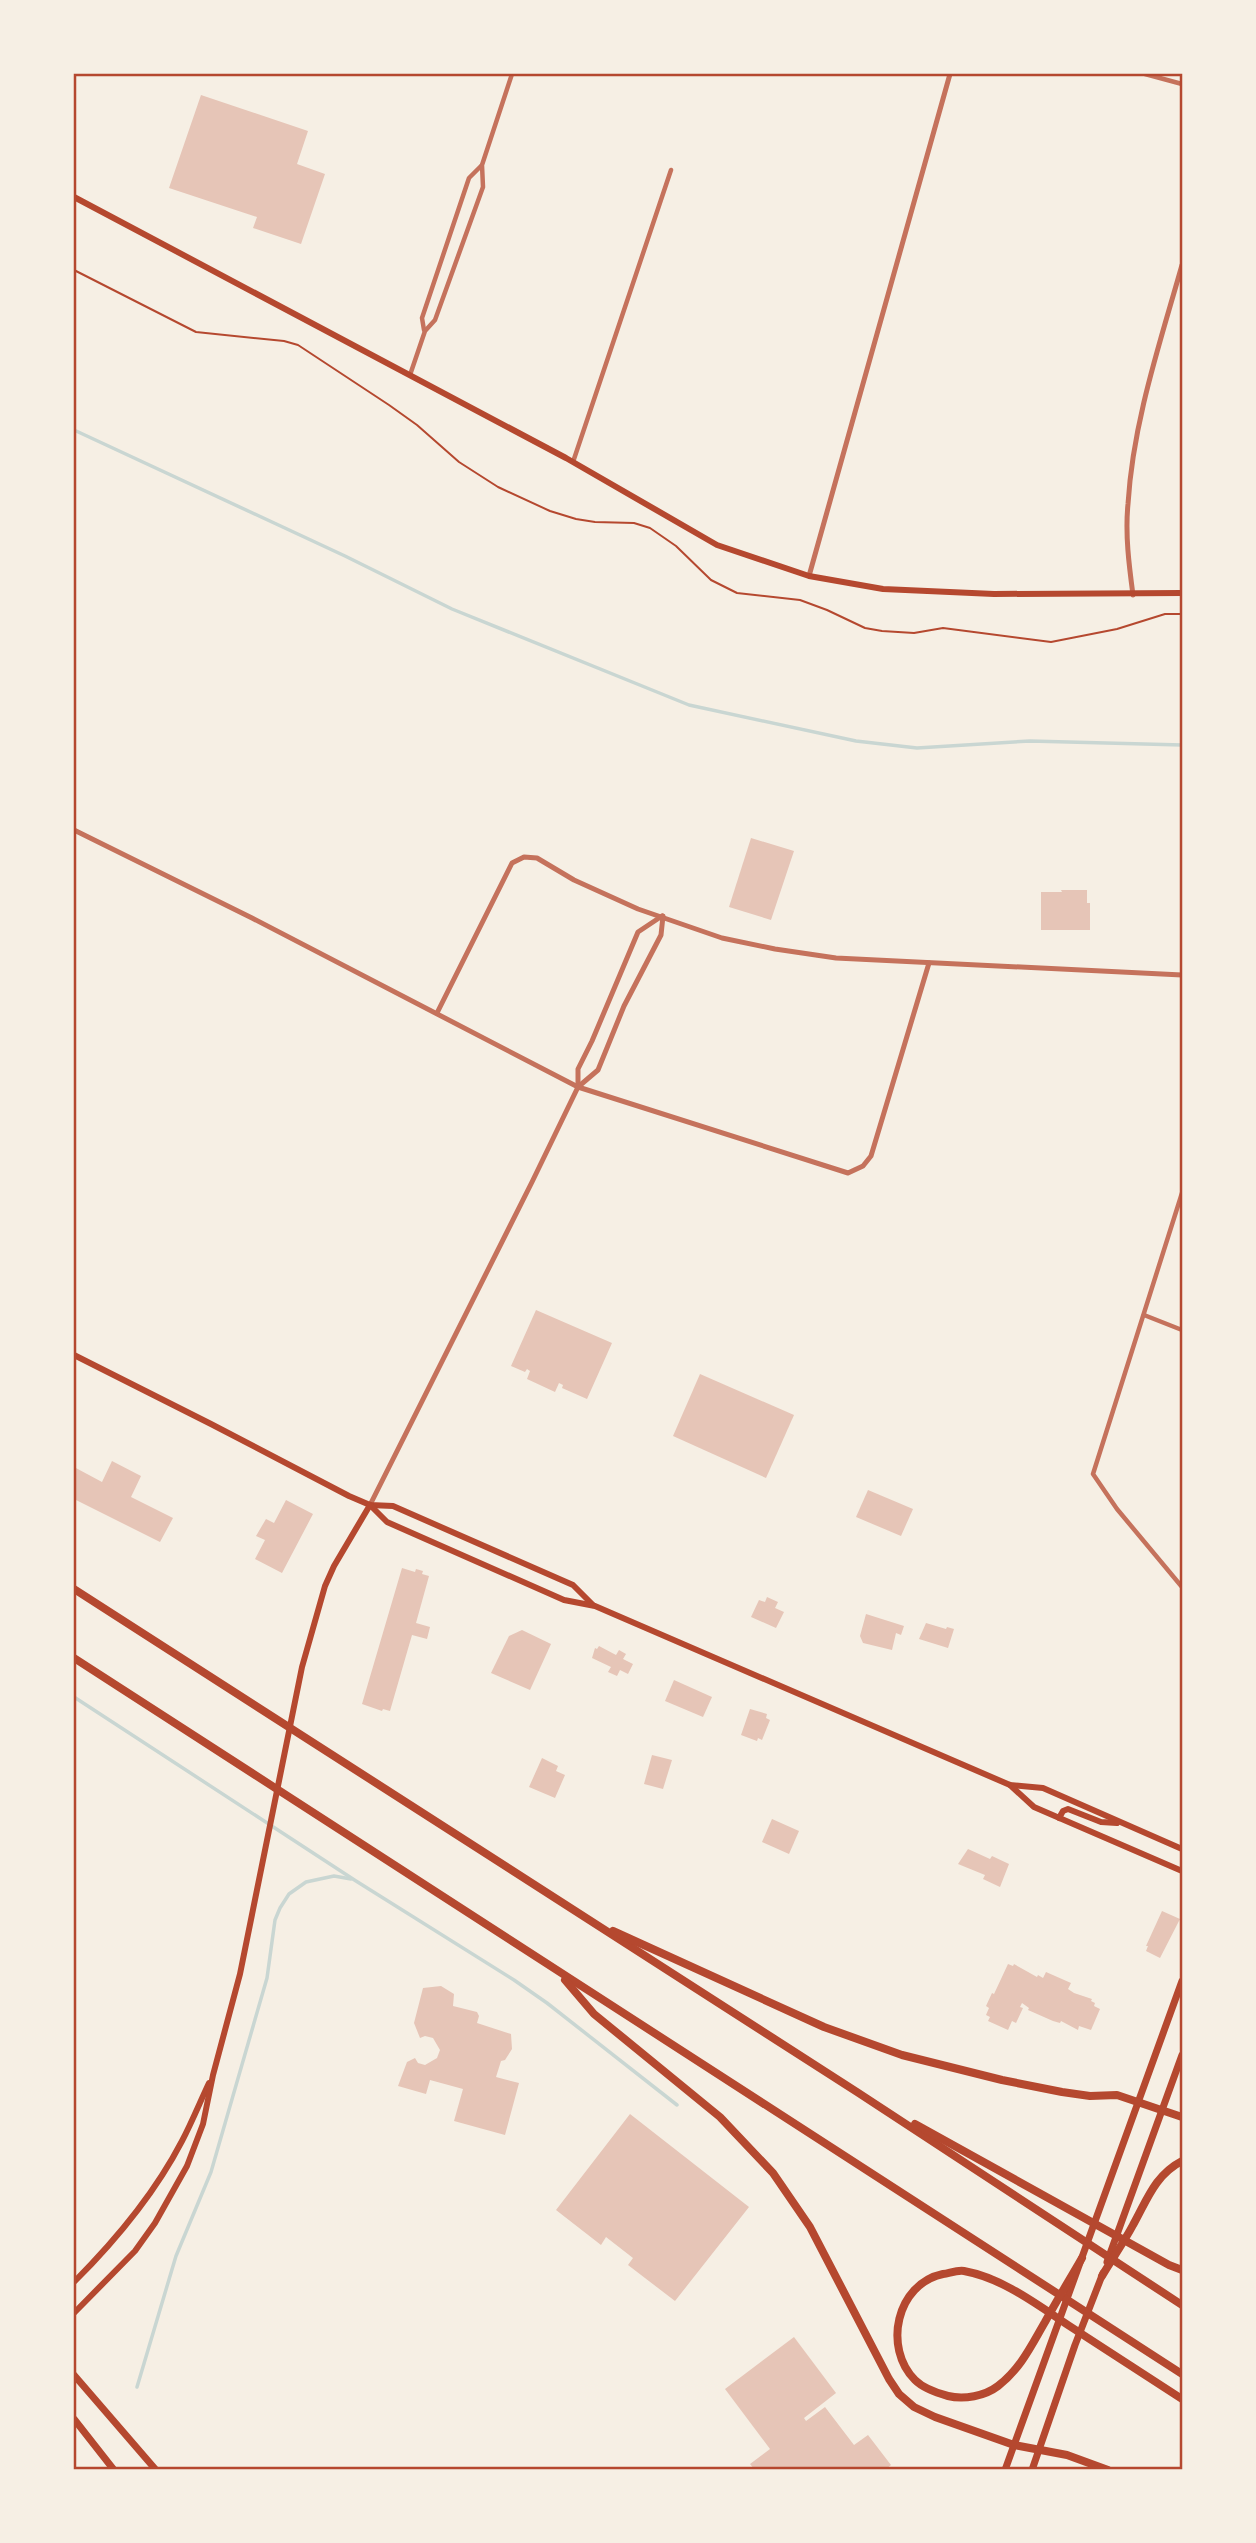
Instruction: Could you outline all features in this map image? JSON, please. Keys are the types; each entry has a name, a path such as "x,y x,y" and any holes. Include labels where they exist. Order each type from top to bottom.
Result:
{"highway":[{"path":"74,1589 857,2092 1182,2305"},
{"path":"74,1658 1182,2374"},
{"path":"588,1920 824,2027 890,2050 1002,2080 1062,2092 1090,2096 1117,2095 1182,2117"},
{"path":"559,1972 594,2014 720,2117 773,2173 810,2227 889,2379 914,2407 1014,2445 1067,2455 1108,2469"},
{"path":"857,2092 1182,2270"},
{"path":"1102,2276 1150,2191 1163,2175 1182,2161"},
{"path":"1082,2258 1043,2325 1021,2364 996,2388 967,2398 938,2393 916,2381 907,2370 896,2341 899,2316 911,2294 933,2276 960,2271 979,2275 1019,2293 1182,2399"}],"main road":[{"path":"74,197 573,462 717,545 809,576 883,589 993,594 1182,593"},
{"path":"74,1355 370,1505 387,1521 448,1549 564,1600 595,1606 1010,1785 1043,1788 1182,1849"},
{"path":"370,1505 393,1506 573,1585 595,1606"},
{"path":"74,2313 135,2251 172,2196 203,2124 213,2074 240,1974 305,1656 325,1586 370,1505"},
{"path":"1010,1785 1034,1807 1182,1871"},
{"path":"1059,1818 1063,1811 1068,1809 1101,1822 1123,1823"},
{"path":"1005,2469 1182,1981"},
{"path":"1032,2469 1182,2056"},
{"path":"74,2282 120,2233 164,2169 181,2143 213,2074"},
{"path":"74,2375 156,2469"},
{"path":"74,2419 114,2469"}],"street":[{"path":"410,375 425,331 435,320 483,187 482,165 512,74"},
{"path":"809,576 950,74"},
{"path":"1144,74 1182,84"},
{"path":"425,331 422,318 469,178 482,165"},
{"path":"573,462 671,170"},
{"path":"1133,595 1128,553 1127,505 1135,446 1151,376 1182,265"},
{"path":"74,830 578,1087 848,1173 863,1166 871,1156 929,963"},
{"path":"437,1013 512,863 524,857 537,858 587,886 638,909 722,938 775,948 836,958 1182,975"},
{"path":"578,1087 578,1069 638,932 663,916"},
{"path":"370,1505 578,1087 598,1070 624,1006 661,935 663,916"},
{"path":"1182,1193 1094,1474 1117,1509 1182,1587"},
{"path":"1144,1315 1182,1330"}],"path":[{"path":"74,270 196,332 284,341 298,345 389,405 417,425 459,462 498,487 550,511 576,519 595,523 635,523 650,528 676,546 711,580 737,593 800,600 865,628 882,631 914,633 943,628 1051,642 1117,629 1165,614 1182,614"}],"building":[{"path":"201,95 308,131 297,164 325,174 301,244 253,228 257,217 169,188"},
{"path":"751,838 794,851 771,920 729,907"},
{"path":"1061,890 1087,890 1090,930 1041,930 1041,892 1062,892"},
{"path":"536,1310 612,1343 587,1399 562,1388 563,1385 559,1383 555,1392 527,1379 530,1371 527,1369 525,1372 511,1366"},
{"path":"700,1374 794,1415 766,1478 673,1436"},
{"path":"112,1461 141,1476 131,1497 173,1518 160,1542 74,1499 74,1467 102,1482"},
{"path":"868,1490 913,1509 901,1536 856,1517"},
{"path":"286,1500 313,1514 282,1573 255,1559 265,1540 256,1536 266,1519 274,1523"},
{"path":"402,1568 415,1572 416,1569 423,1571 422,1574 429,1576 416,1623 430,1627 427,1639 412,1635 390,1711 382,1711 362,1704"},
{"path":"767,1597 778,1602 775,1608 784,1612 776,1628 751,1617 759,1600 765,1602"},
{"path":"866,1614 904,1626 901,1635 896,1633 892,1650 863,1643 860,1636"},
{"path":"926,1623 954,1629 948,1648 919,1639"},
{"path":"522,1630 551,1644 530,1690 491,1673 509,1636"},
{"path":"599,1646 616,1655 619,1650 626,1654 623,1659 633,1664 628,1674 620,1670 617,1676 608,1672 611,1667 592,1658 595,1648"},
{"path":"674,1680 712,1697 703,1717 665,1701"},
{"path":"750,1709 767,1714 766,1718 770,1720 762,1740 758,1738 757,1741 741,1735"},
{"path":"652,1755 672,1760 663,1789 644,1784"},
{"path":"542,1758 558,1766 556,1771 565,1775 555,1798 529,1787"},
{"path":"772,1819 799,1831 789,1854 762,1842"},
{"path":"968,1849 1009,1864 1000,1887 983,1879 985,1875 958,1864"},
{"path":"1162,1911 1180,1919 1160,1958 1146,1951 1146,1946"},
{"path":"1008,1964 1014,1964 1037,1977 1038,1975 1043,1978 1046,1972 1071,1983 1068,1989 1074,1993 1092,1999 1094,2006 1100,2009 1091,2030 1079,2026 1078,2030 1061,2021 1053,2021 1028,2010 1022,2003 1020,2007 1023,2008 1016,2023 1012,2021 1008,2030 988,2021 990,2017 986,2015 989,2008 986,2006"},
{"path":"441,1986 454,1994 453,2006 477,2012 477,2023 511,2034 512,2049 505,2060 501,2061 496,2077 519,2083 505,2135 454,2121 463,2089 430,2080 426,2094 398,2086 407,2062 415,2058 418,2063 425,2065 437,2058 440,2050 433,2038 420,2038 414,2023 423,1988"},
{"path":"630,2114 749,2207 675,2301 628,2265 633,2258 606,2237 601,2245 556,2210"},
{"path":"794,2337 836,2393 804,2418 806,2421 825,2407 854,2445 868,2435 891,2465 885,2470 755,2470 750,2464 770,2449 725,2389"}],"waterway":[{"path":"74,430 345,556 452,609 689,705 856,741 917,748 1030,741 1182,745"},
{"path":"74,1697 356,1881 514,1980 677,2105"},
{"path":"137,2387 176,2256 211,2172 267,1978 275,1920 280,1908 289,1894 306,1882 334,1876 351,1879"}]}
